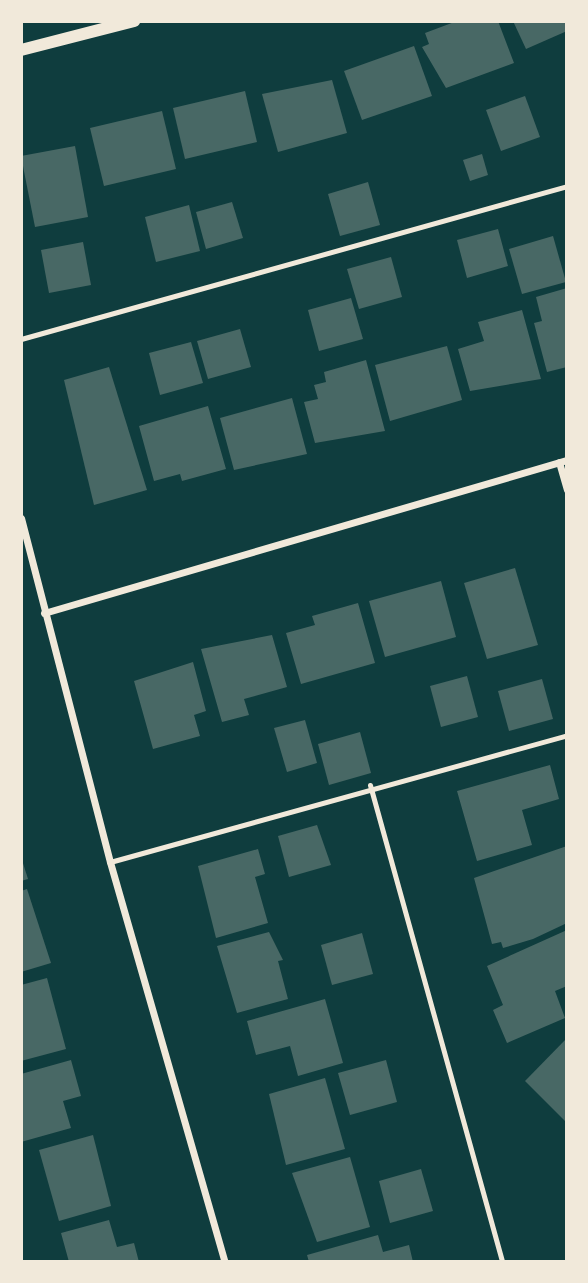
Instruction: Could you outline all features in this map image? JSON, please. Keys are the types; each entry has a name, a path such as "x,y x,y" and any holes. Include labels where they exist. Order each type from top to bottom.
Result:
{"street":[{"path":"21,50 134,21"},
{"path":"44,614 563,461 567,490"},
{"path":"21,518 110,862 225,1262"}],"lane":[{"path":"21,339 567,186"},
{"path":"110,862 370,785 567,735"},
{"path":"370,785 502,1262"}],"building":[{"path":"457,21 498,21 514,63 446,88 422,47 429,44 425,33"},
{"path":"513,21 567,21 567,31 526,49"},
{"path":"414,46 432,96 362,120 344,71"},
{"path":"332,80 347,133 278,152 262,94"},
{"path":"245,91 257,142 185,159 173,108"},
{"path":"525,96 540,137 501,151 486,110"},
{"path":"162,111 176,169 104,186 90,128"},
{"path":"75,146 88,217 35,227 21,156"},
{"path":"482,154 488,175 470,181 463,160"},
{"path":"368,182 380,225 340,236 328,194"},
{"path":"232,202 243,238 206,249 196,212"},
{"path":"189,205 200,251 156,262 145,217"},
{"path":"498,229 508,266 467,278 457,240"},
{"path":"553,236 566,282 522,294 509,249"},
{"path":"83,242 91,285 49,293 41,250"},
{"path":"391,257 402,297 359,309 347,269"},
{"path":"567,288 567,367 547,372 534,323 542,321 536,297"},
{"path":"351,298 363,339 319,351 308,310"},
{"path":"522,310 541,379 470,391 458,349 484,341 478,322"},
{"path":"240,329 251,367 208,379 197,341"},
{"path":"191,342 203,383 160,395 149,353"},
{"path":"447,346 462,400 390,421 375,365"},
{"path":"366,360 385,431 315,443 304,402 318,399 314,385 326,382 324,372"},
{"path":"109,367 147,490 94,505 64,380"},
{"path":"292,398 307,454 234,470 220,418"},
{"path":"208,406 226,469 182,481 180,474 154,481 139,426"},
{"path":"515,568 538,645 487,659 464,583"},
{"path":"441,581 456,637 385,657 369,601"},
{"path":"358,603 375,663 301,684 286,633 315,625 312,616"},
{"path":"272,635 287,687 244,699 249,715 222,722 201,649"},
{"path":"193,662 206,711 194,715 200,736 153,749 134,681"},
{"path":"467,676 478,717 441,727 430,686"},
{"path":"542,679 553,719 509,731 498,691"},
{"path":"305,720 317,763 287,772 274,728"},
{"path":"360,732 371,773 329,785 318,744"},
{"path":"550,765 559,799 522,810 532,845 477,861 457,791"},
{"path":"317,825 331,865 289,877 278,836"},
{"path":"567,846 567,923 533,939 503,948 501,942 492,944 474,878"},
{"path":"258,849 265,874 255,877 268,923 216,938 198,866"},
{"path":"21,857 28,879 21,881"},
{"path":"27,889 51,963 21,972 21,891"},
{"path":"567,930 567,986 555,991 565,1018 507,1043 493,1010 503,1005 487,966"},
{"path":"269,932 283,960 278,961 288,999 237,1013 217,946"},
{"path":"362,933 373,974 332,985 321,945"},
{"path":"47,978 66,1049 21,1061 21,985"},
{"path":"325,999 343,1063 298,1076 290,1046 256,1055 247,1021"},
{"path":"567,1038 567,1123 525,1081"},
{"path":"71,1060 81,1096 63,1101 71,1128 21,1142 21,1074"},
{"path":"386,1060 397,1102 350,1115 338,1073"},
{"path":"325,1078 345,1149 286,1165 269,1094"},
{"path":"93,1135 111,1206 59,1221 39,1150"},
{"path":"350,1157 370,1227 317,1242 292,1173"},
{"path":"421,1169 433,1211 390,1223 379,1181"},
{"path":"109,1220 117,1247 134,1243 139,1262 69,1262 61,1233"},
{"path":"378,1235 383,1252 409,1245 413,1262 309,1262 307,1255"}]}
